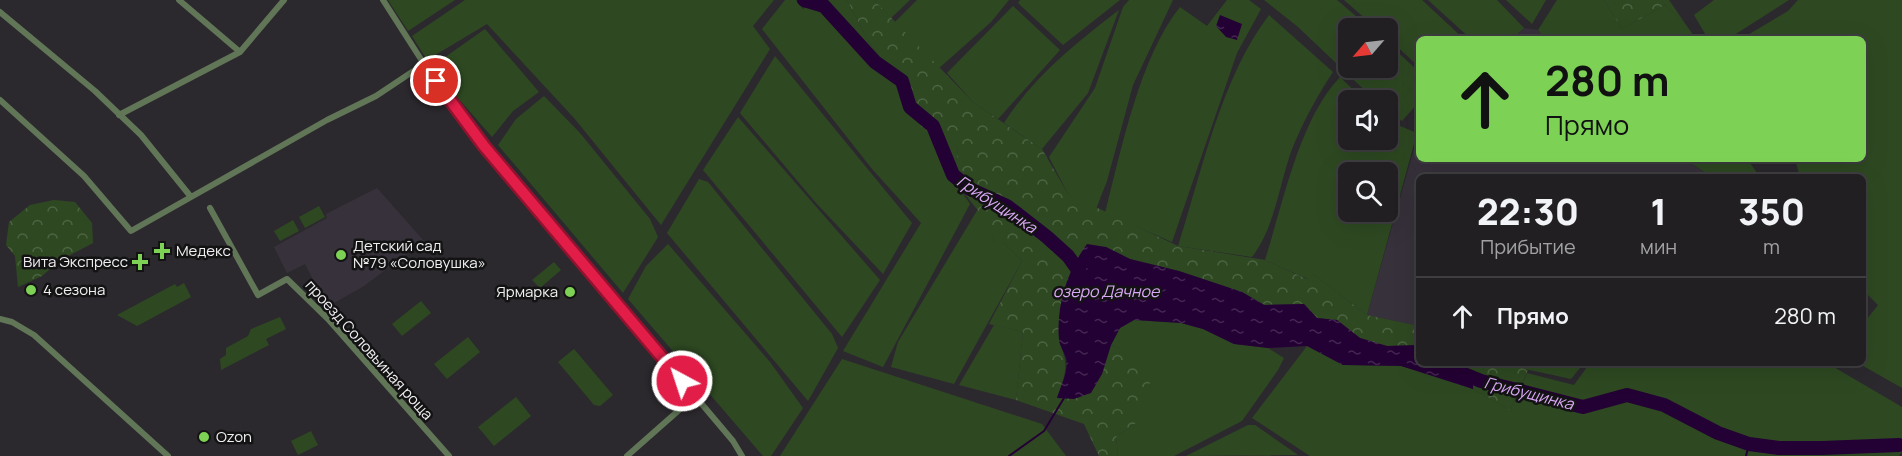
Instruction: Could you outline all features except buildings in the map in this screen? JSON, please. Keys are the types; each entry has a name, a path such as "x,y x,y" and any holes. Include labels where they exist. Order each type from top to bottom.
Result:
{"street":[{"path":"179,0 240,52"},
{"path":"119,116 240,52 284,0"},
{"path":"383,0 424,64 484,146 695,396 742,456"},
{"path":"0,12 95,91 141,135 191,197"},
{"path":"0,100 84,176 131,231 327,120 376,96 424,64"},
{"name":"проезд Соловьиная роща","path":"210,208 258,295 287,279 328,319 449,456"},
{"path":"0,319 12,322 34,335 168,456"},
{"path":"627,456 695,396"}],"shaded area":[{"path":"1524,28 1538,30 1543,36 1515,36"},
{"path":"1416,142 1416,162 1690,162 1708,174 1416,174 1416,325 1367,315 1393,222 1398,222 1398,205"},
{"name":"Детский сад №79 «Соловушка»","path":"377,188 424,241 364,286 327,307 305,264 287,273 274,247 327,218 326,214"}],"green space":[{"path":"388,0 455,0 408,31"},
{"path":"465,0 774,0 753,26 770,49 661,225 574,118 487,24 427,60 412,36"},
{"path":"785,0 796,0 803,9 814,0 847,0 870,44 906,90 937,143 947,135 958,149 953,179 970,204 883,367 843,351 921,223 872,169 762,29"},
{"path":"847,0 874,0 974,103 1042,149 1068,194 1178,246 1265,260 1307,279 1313,274 1367,315 1416,325 1416,345 1387,346 1360,338 1337,320 1317,318 1304,304 1265,305 1242,292 1179,271 1130,259 1106,247 1059,342 1065,370 1057,398 1102,374 1111,345 1121,349 1150,383 1136,423 1116,437 1118,456 1099,456 1084,424 1016,400 1023,332 989,324 1022,261 1003,242 994,242 982,216 953,179 958,149 947,136 937,143 898,102 906,89 870,44"},
{"path":"874,0 910,0 891,18"},
{"path":"917,0 1009,0 991,22 938,69 895,22"},
{"path":"1020,0 1120,0 1063,45 1018,3"},
{"path":"1129,0 1173,0 1133,85 1107,181 1096,209 1068,194 1049,157 1095,88 1123,7"},
{"path":"1227,0 1249,0 1261,9 1237,53 1172,242 1105,213 1125,133 1143,77 1166,27 1180,7 1207,26"},
{"path":"1264,0 1337,0 1358,18 1338,18 1338,65 1298,27"},
{"path":"1344,0 1422,0 1461,36 1416,36 1416,64 1398,47 1398,18 1365,18"},
{"path":"1428,0 1497,0 1524,28 1515,36 1468,36"},
{"path":"1506,0 1546,0 1532,24"},
{"path":"1557,0 1604,0 1622,29 1665,5 1684,22 1694,36 1543,36 1538,30"},
{"path":"1604,0 1669,0 1684,22 1665,5 1622,29"},
{"path":"1714,0 1789,0 1733,36 1706,36 1694,15"},
{"path":"1798,0 1902,0 1902,388 1863,366 1866,366 1866,320 1878,305 1866,293 1866,174 1799,174 1796,162 1866,162 1866,36 1746,36 1788,11"},
{"path":"1013,6 1060,50 998,119 974,103 947,73"},
{"path":"1119,10 1088,93 1042,149 1004,123 1042,76 1071,48"},
{"path":"1269,15 1333,72 1321,90 1296,139 1266,233 1252,257 1178,246 1225,96 1252,40"},
{"path":"485,29 539,92 513,111 492,137 431,67"},
{"path":"1398,52 1416,69 1416,105 1402,121 1398,118 1398,90 1364,90 1352,78 1398,78"},
{"path":"775,56 912,223 883,274 816,203 740,113"},
{"path":"1339,78 1354,90 1338,90 1338,150 1398,150 1398,125 1416,133 1398,202 1398,162 1338,162 1338,222 1393,222 1367,315 1313,274 1308,279 1265,260 1303,139 1326,95"},
{"path":"544,96 580,133 650,219 658,237 623,293 498,145 516,119"},
{"path":"738,117 880,280 842,337 703,170"},
{"path":"1690,162 1752,162 1750,163 1758,174 1708,174"},
{"path":"699,179 708,182 832,334 838,348 808,401 667,233"},
{"path":"54,200 75,202 92,223 93,243 59,261 42,276 18,287 15,256 6,245 9,222 30,205"},
{"path":"319,206 325,217 305,228 299,217"},
{"path":"978,209 989,224 994,242 1003,242 1022,261 954,384 891,367 898,342"},
{"path":"293,220 299,231 280,241 274,231"},
{"path":"668,244 770,362 803,408 771,456 763,456 628,299 646,266"},
{"path":"554,262 561,270 540,288 532,280"},
{"path":"184,283 191,297 137,326 117,315 175,284 177,287"},
{"path":"421,301 431,313 402,336 392,324"},
{"path":"280,317 286,329 266,339 269,345 221,370 220,359 226,355 226,348 248,336 251,329"},
{"path":"1134,320 1181,323 1203,329 1234,344 1268,348 1284,358 1242,421 1174,456 1118,456 1116,437 1136,423 1121,349 1111,345 1120,328"},
{"path":"994,325 1023,332 1016,400 959,385"},
{"path":"468,337 480,352 447,379 434,364"},
{"path":"1307,346 1343,365 1401,366 1420,371 1473,389 1510,410 1527,373 1574,385 1588,366 1832,366 1902,407 1902,451 1899,456 1310,456 1252,418"},
{"path":"574,349 613,395 600,406 594,405 558,362"},
{"path":"842,359 1042,424 1066,456 780,456"},
{"path":"1458,366 1516,366 1528,370 1510,410 1473,389 1474,375"},
{"path":"1512,366 1582,366 1571,379"},
{"path":"516,397 531,416 494,446 478,427"},
{"path":"1248,425 1255,425 1298,455 1186,456"},
{"path":"311,431 318,445 298,455 291,441"}],"water":[{"path":"1220,15 1242,24 1237,40 1226,37 1216,26"},
{"name":"озеро Дачное","path":"1087,244 1106,247 1130,259 1179,271 1242,292 1264,305 1304,304 1317,318 1337,320 1360,338 1387,346 1416,345 1416,366 1458,366 1474,375 1473,389 1401,366 1343,365 1307,346 1268,348 1234,344 1203,329 1181,323 1134,320 1120,328 1111,345 1102,374 1091,393 1074,399 1057,398 1066,368 1066,358 1059,340 1059,314 1064,289"}],"waterway":[{"name":"Грибущинка","path":"804,0 824,6 875,62 902,81 910,107 933,126 953,175 970,189 1007,206 1047,237 1068,256 1083,277"},
{"name":"Грибущинка","path":"1444,366 1481,381 1583,407 1627,395 1664,405 1718,433 1749,444 1779,448 1899,445"},
{"path":"1009,456 1044,431 1064,398"},
{"path":"1746,456 1749,444"}],"place":[{"name":"Медекс","path":"162,251"},
{"name":"Детский сад №79 «Соловушка»","path":"341,255"},
{"name":"Вита Экспресс","path":"140,262"},
{"name":"4 сезона","path":"31,290"},
{"name":"Ярмарка","path":"570,292"},
{"name":"Ozon","path":"204,437"}],"route":[{"path":"436,81 484,146 682,381"}]}
